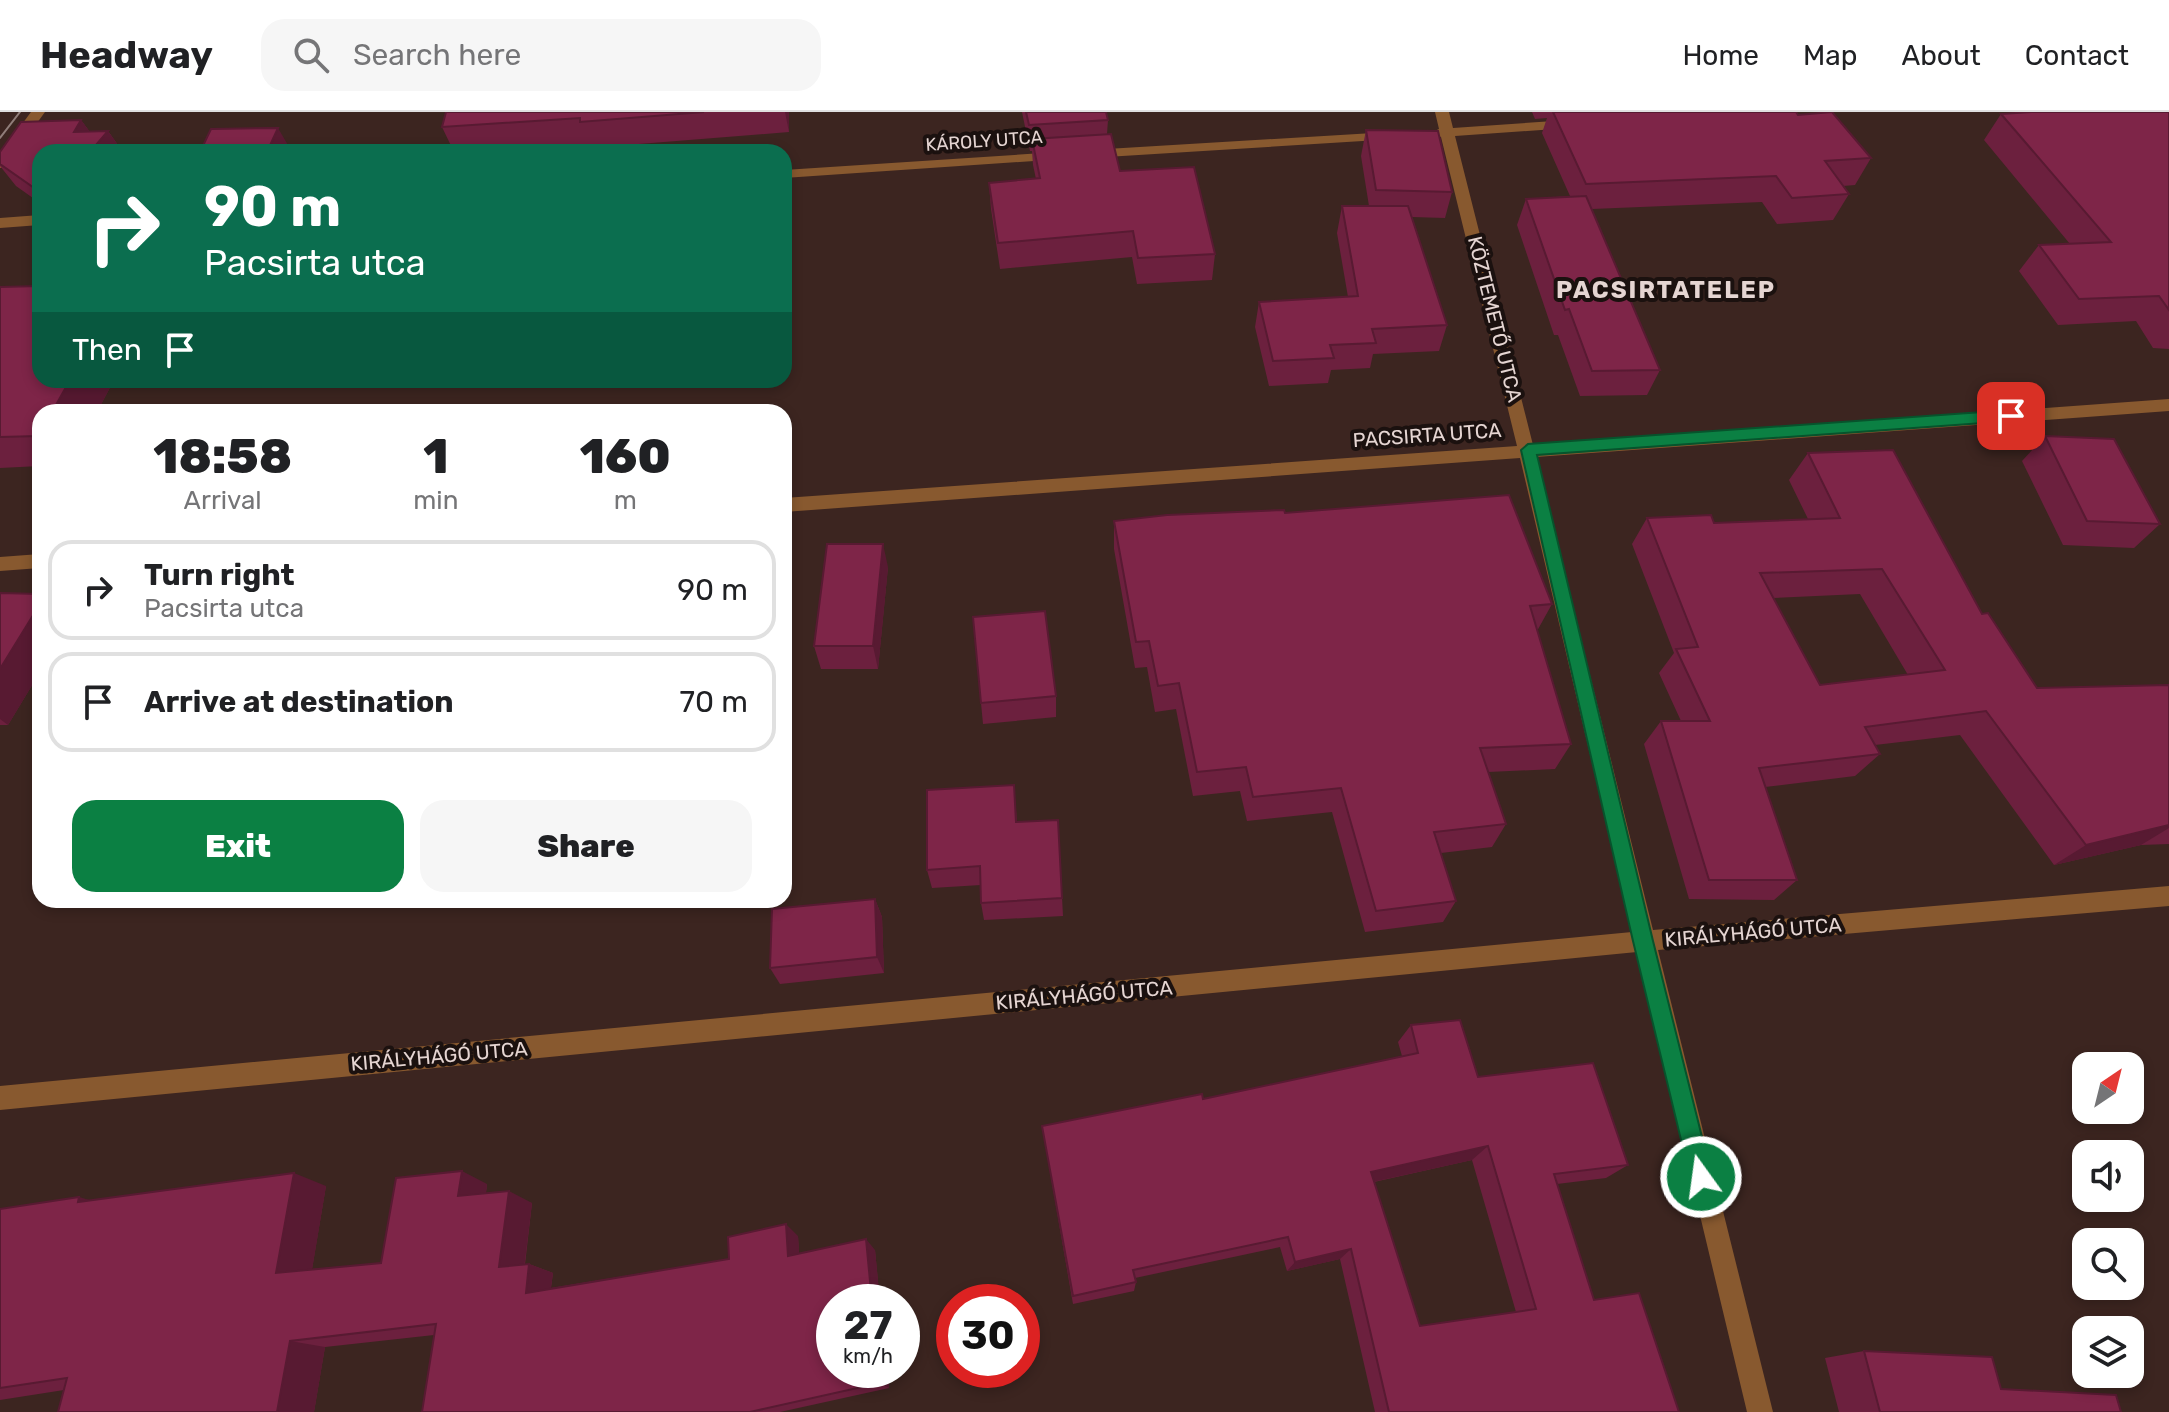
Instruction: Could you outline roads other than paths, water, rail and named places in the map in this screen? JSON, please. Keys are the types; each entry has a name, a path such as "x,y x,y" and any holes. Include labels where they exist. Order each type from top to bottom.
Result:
{"street":[{"path":"0,164 38,112"},
{"path":"1416,134 1445,122 1589,123"},
{"name":"KÖZTEMETŐ UTCA","path":"1445,122 1528,450 1643,941 1760,1412"},
{"name":"KÁROLY UTCA","path":"792,173 1400,135"},
{"path":"0,223 32,221"},
{"name":"PACSIRTA UTCA","path":"792,504 2169,405"},
{"path":"0,564 32,562"},
{"name":"KIRÁLYHÁGÓ UTCA","path":"0,1098 1643,941 2169,896"}],"tram line":[{"path":"0,138 20,112"}],"district":[{"name":"PACSIRTATELEP","path":"1666,290"}]}
